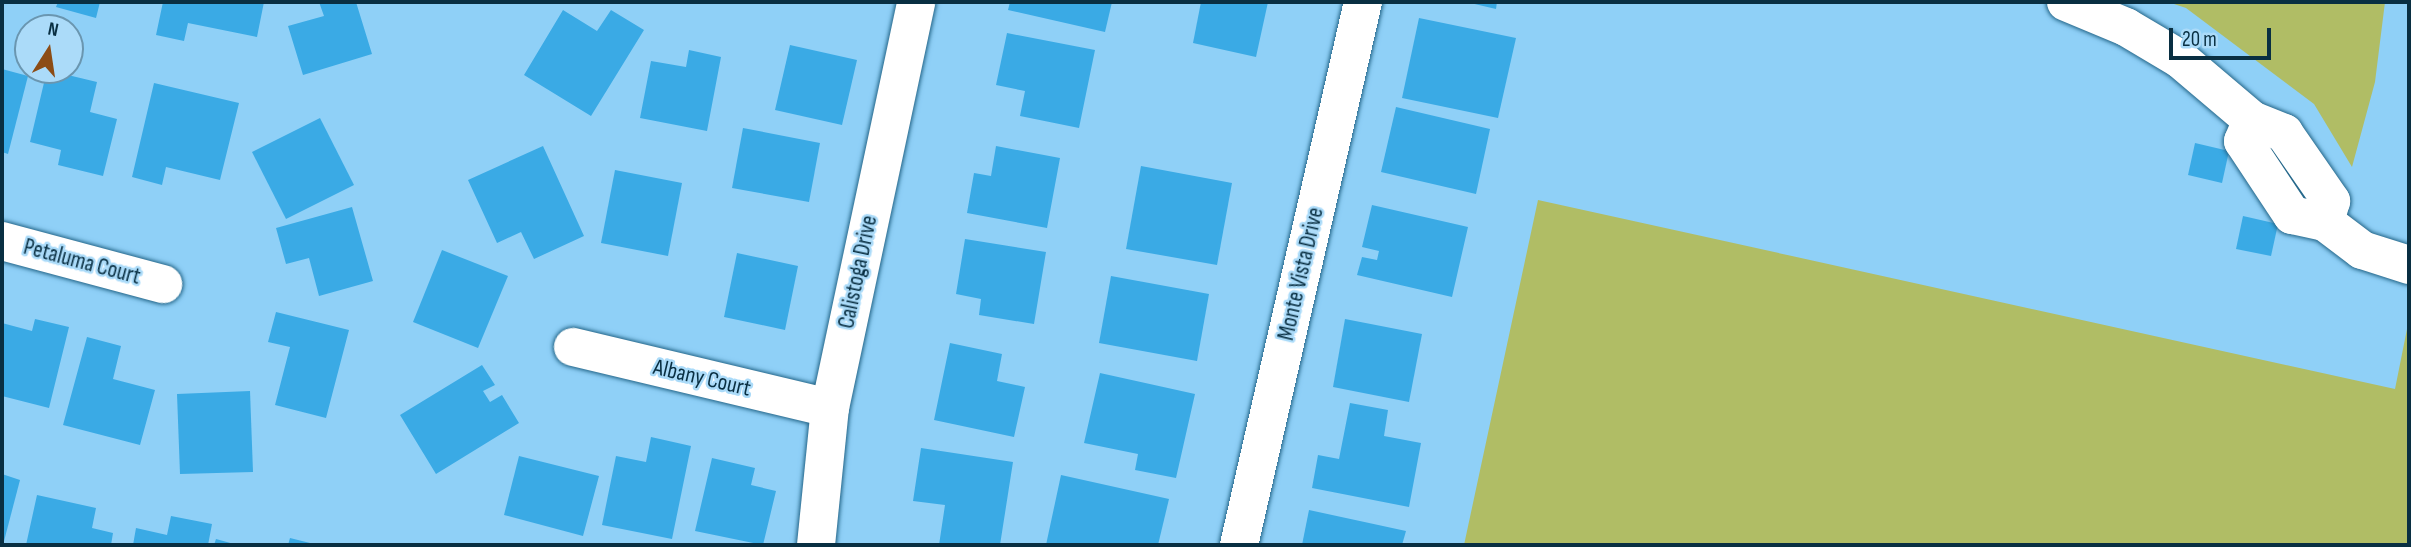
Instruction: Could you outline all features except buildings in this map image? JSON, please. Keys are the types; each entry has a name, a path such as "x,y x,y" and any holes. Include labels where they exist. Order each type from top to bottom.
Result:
{"street":[{"name":"Calistoga Drive","path":"816,545 830,408 916,2"},
{"name":"Monte Vista Drive","path":"1239,545 1363,2"},
{"path":"2066,2 2126,27 2180,59 2252,120 2284,133 2331,201 2325,222 2362,250 2409,265"},
{"name":"Petaluma Court","path":"2,241 163,284"},
{"name":"Albany Court","path":"573,348 830,408"}],"green space":[{"path":"2168,2 2385,2 2375,82 2352,167 2314,104 2186,8"},
{"path":"1538,200 2395,389 2409,319 2409,545 1464,545"}]}
